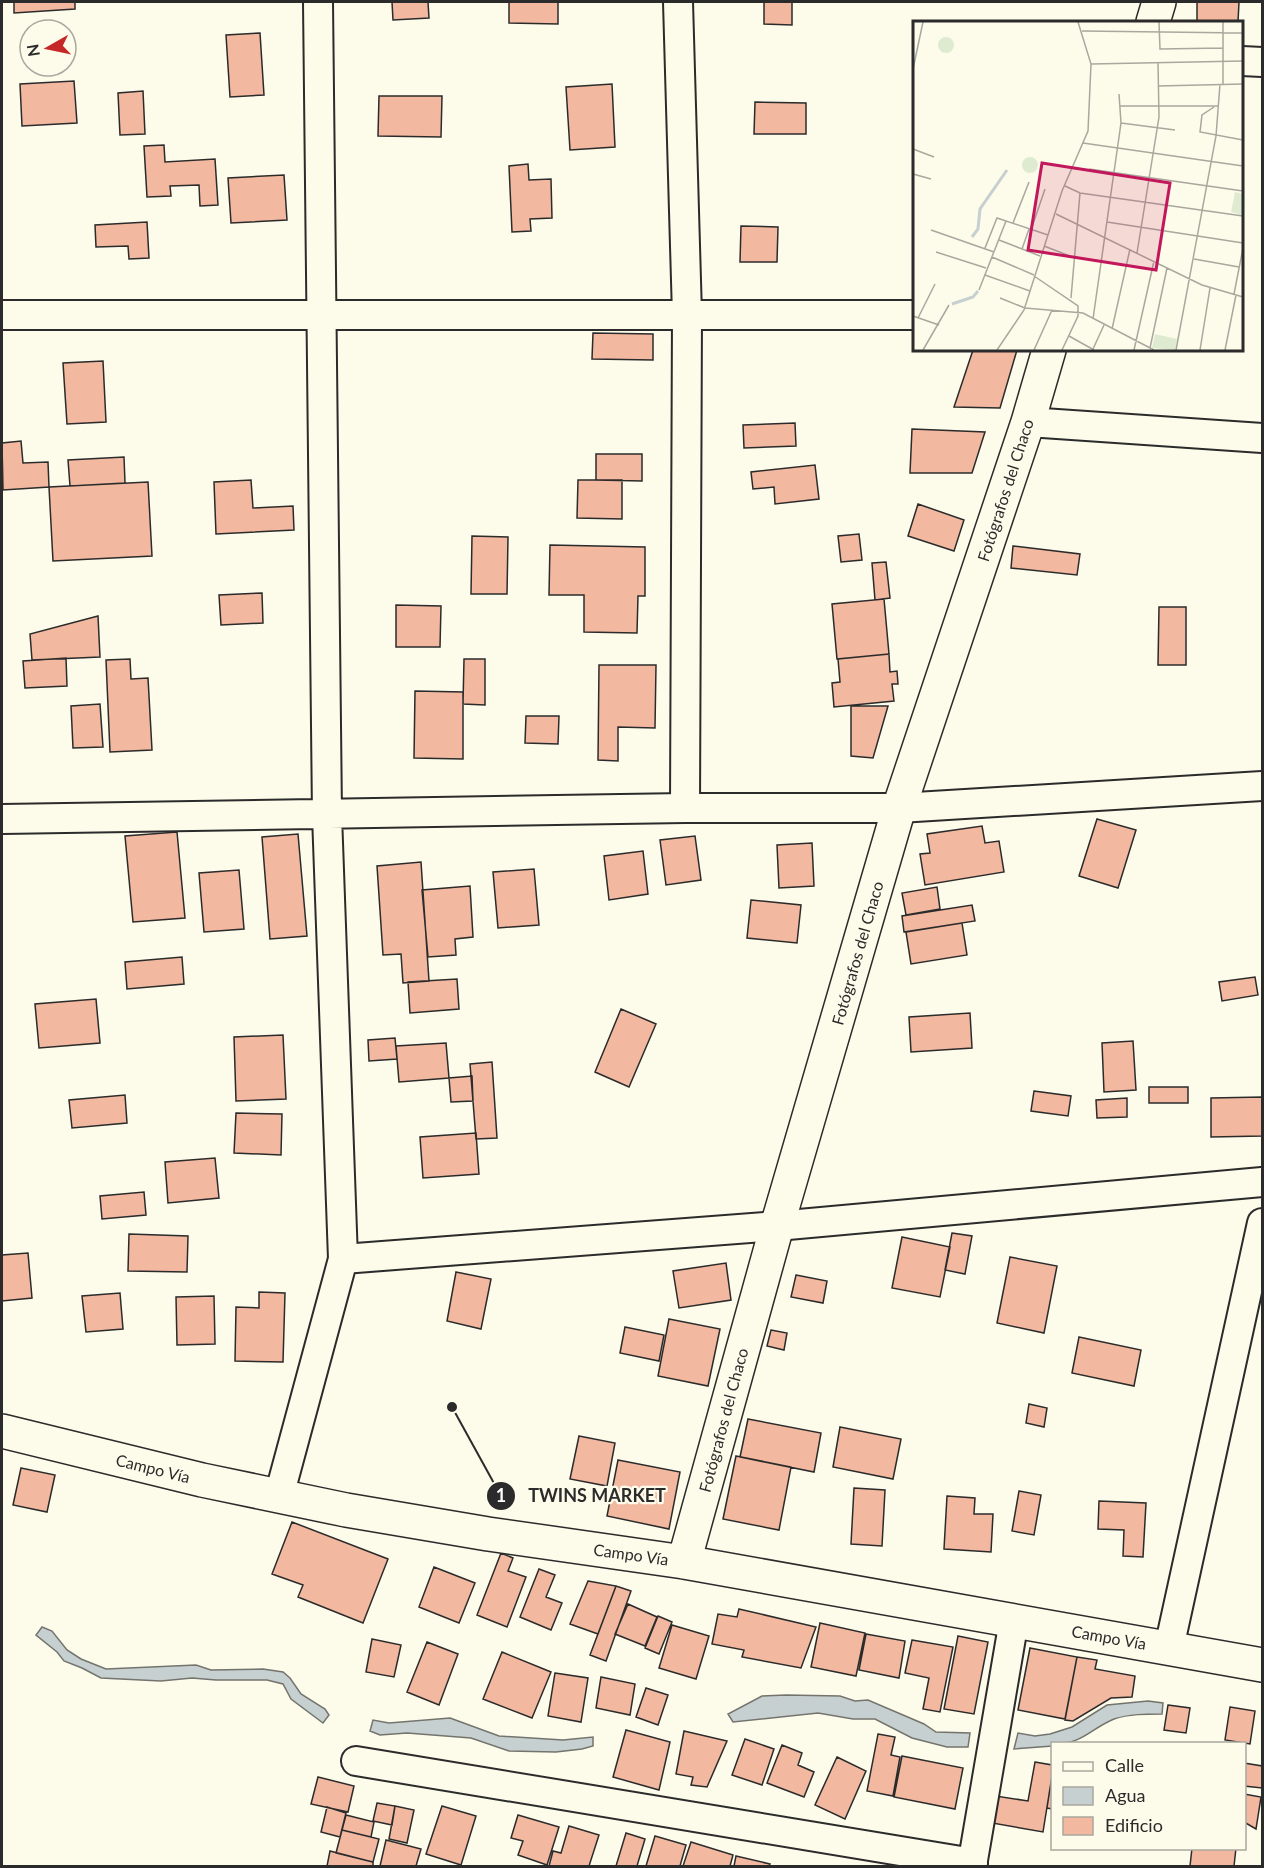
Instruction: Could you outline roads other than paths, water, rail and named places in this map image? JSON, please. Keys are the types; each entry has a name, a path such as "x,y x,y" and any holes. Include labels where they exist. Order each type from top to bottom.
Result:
{"street":[{"path":"279,1496 343,1259 327,815 318,2"},
{"path":"678,2 687,315 685,808"},
{"path":"1153,21 1160,2"},
{"path":"1243,61 1263,62"},
{"path":"2,315 913,315"},
{"name":"Fotógrafos del Chaco","path":"684,1562 777,1226 899,808 1028,422 1049,351"},
{"path":"1028,422 1263,438"},
{"path":"2,819 685,808 899,808 1263,786"},
{"path":"343,1259 777,1226 1263,1182"},
{"path":"1169,1648 1263,1223"},
{"name":"Campo Vía","path":"2,1431 202,1480 346,1510 488,1534 684,1562 1263,1665"},
{"path":"356,1761 973,1864 1014,1620"}],"water":[{"path":"42,1627 52,1631 67,1650 81,1659 106,1669 196,1665 211,1670 263,1669 283,1672 301,1694 325,1709 329,1715 323,1723 291,1699 283,1684 267,1680 192,1678 161,1681 101,1678 64,1661 57,1652 36,1635"},
{"path":"762,1696 840,1696 855,1701 868,1700 924,1724 936,1732 970,1733 968,1747 947,1747 912,1738 875,1719 853,1719 818,1713 733,1722 728,1714"},
{"path":"1148,1701 1163,1703 1162,1714 1120,1717 1072,1742 1051,1742 1051,1746 1014,1749 1018,1733 1035,1736 1050,1734 1072,1727 1107,1705"},
{"path":"450,1718 499,1736 563,1740 593,1737 593,1746 556,1752 509,1751 471,1738 407,1733 380,1735 370,1731 373,1720 389,1723"}],"place":[{"name":"TWINS MARKET","path":"452,1407"}]}
